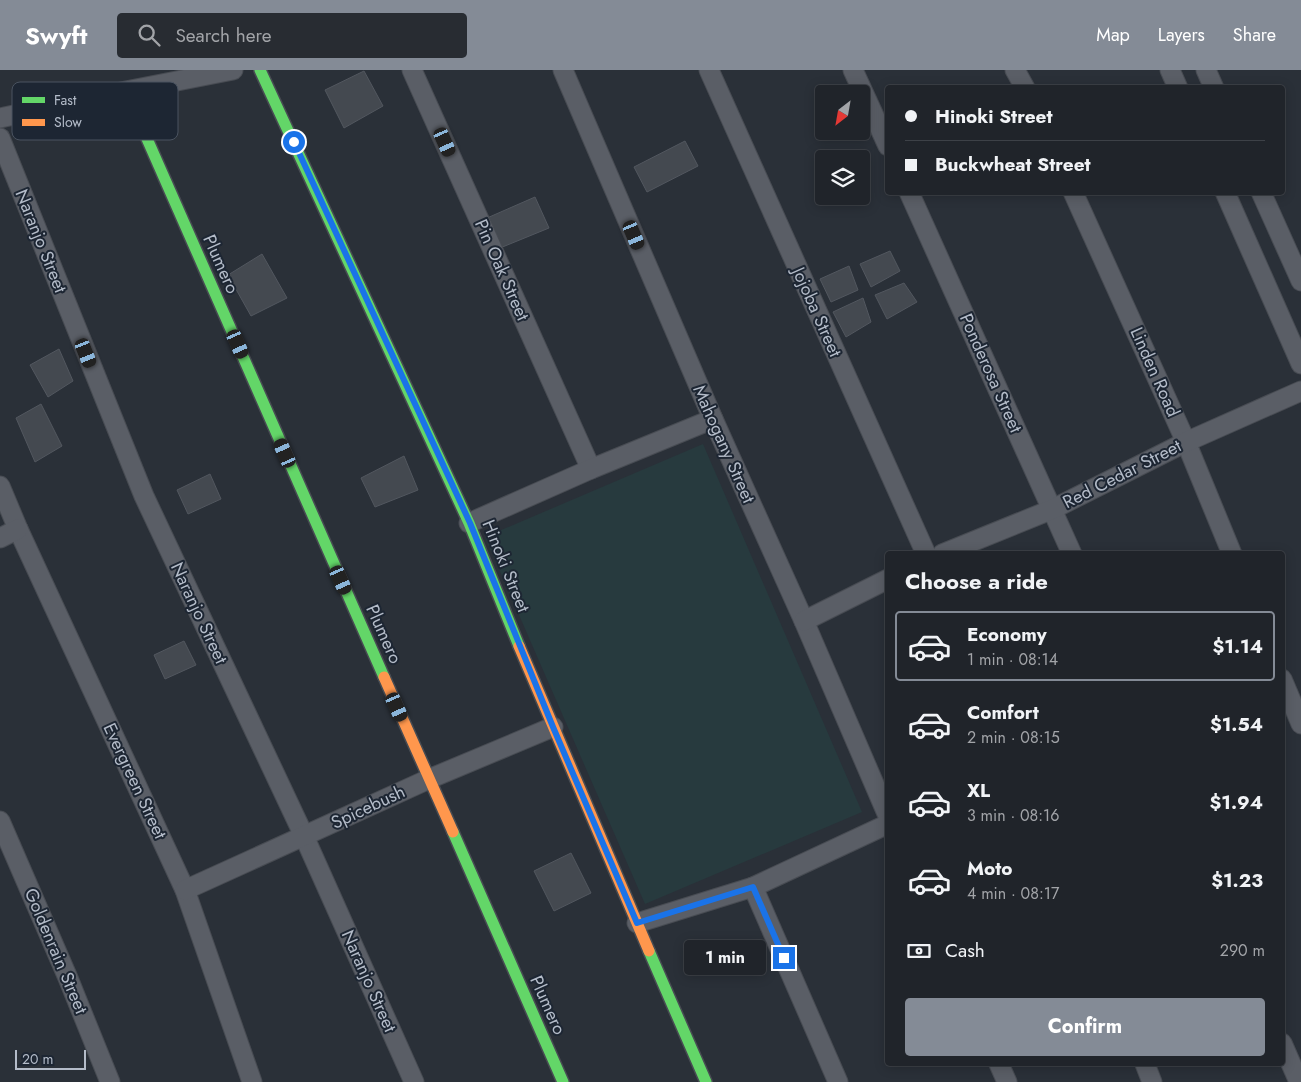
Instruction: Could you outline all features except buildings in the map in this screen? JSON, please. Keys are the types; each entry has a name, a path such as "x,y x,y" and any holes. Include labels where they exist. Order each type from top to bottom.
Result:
{"street":[{"path":"172,82 234,70"},
{"name":"Hinoki Street","path":"260,70 470,523 553,727 706,1082"},
{"name":"Pin Oak Street","path":"412,70 591,469"},
{"name":"Mahogany Street","path":"563,70 713,419 804,621 885,809"},
{"name":"Jojoba Street","path":"709,70 925,551"},
{"path":"853,70 885,139"},
{"path":"1015,70 1023,85"},
{"path":"1170,70 1177,85"},
{"path":"1206,70 1213,85"},
{"name":"Naranjo Street","path":"0,138 144,496 304,836 414,1082"},
{"name":"Plumero","path":"148,140 563,1082"},
{"name":"Ponderosa Street","path":"909,195 1071,551"},
{"name":"Linden Road","path":"1074,195 1186,442 1231,551"},
{"path":"1226,195 1301,364"},
{"path":"1262,195 1301,281"},
{"name":"Red Cedar Street","path":"950,551 1053,510 1186,442 1301,391"},
{"path":"470,523 591,469 713,419"},
{"name":"Evergreen Street","path":"0,486 18,530 185,890 252,1082"},
{"path":"0,538 18,530"},
{"path":"804,621 885,581"},
{"path":"1285,685 1301,724"},
{"name":"Spicebush","path":"185,890 429,779 553,727"},
{"name":"Goldenrain Street","path":"0,821 68,978 110,1082"},
{"path":"637,923 753,887 885,825"},
{"path":"753,887 838,1082"},
{"path":"1285,1050 1299,1082"},
{"path":"1000,1066 1007,1082"},
{"path":"1146,1066 1152,1082"}],"green space":[{"path":"703,444 862,812 645,904 485,537"}],"traffic: fast":[{"path":"260,70 469,523 519,646"},
{"path":"148,140 384,677"},
{"path":"453,832 563,1082"},
{"path":"649,951 706,1082"}],"traffic: slow":[{"path":"519,646 649,951"},
{"path":"384,677 453,832"}],"route":[{"path":"294,142 470,523 553,727 637,923 753,887 784,958"}]}
